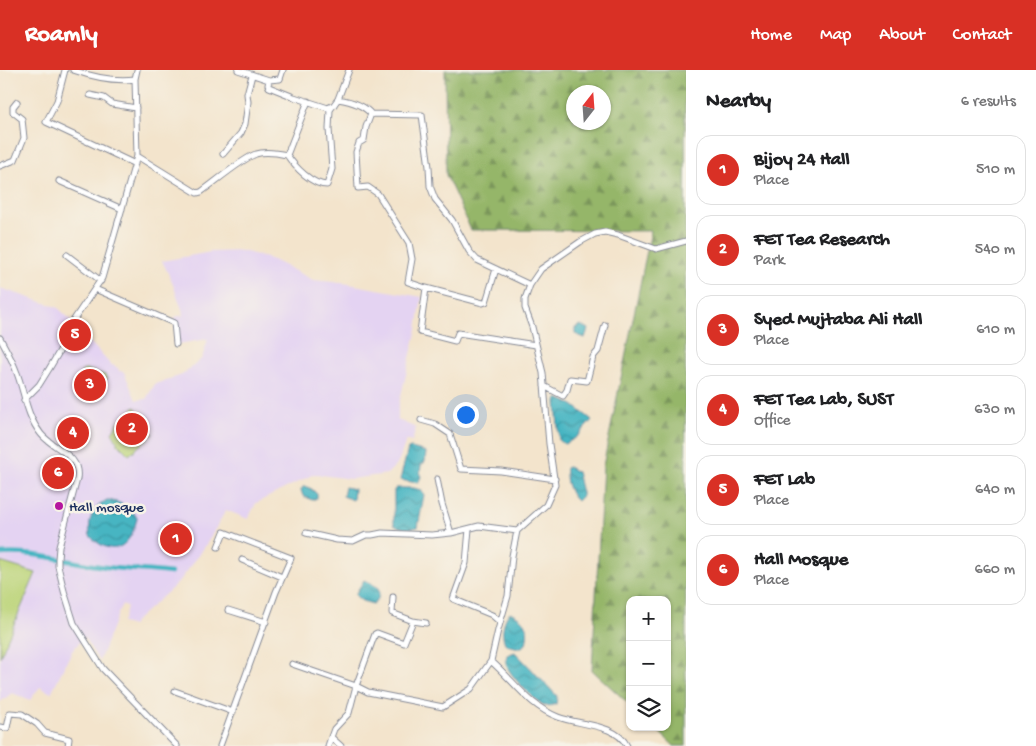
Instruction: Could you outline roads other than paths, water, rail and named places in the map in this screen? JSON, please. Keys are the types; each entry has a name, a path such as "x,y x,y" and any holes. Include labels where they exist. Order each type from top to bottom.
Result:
{"street":[{"path":"65,70 58,101 46,122 135,164"},
{"path":"73,70 94,77 124,80 135,79"},
{"path":"24,400 39,385 49,370 65,342 73,321 100,281 137,156 135,79 137,70"},
{"path":"238,70 269,80 280,78 284,70"},
{"path":"137,156 197,193 202,192 258,153 287,155 294,165 319,185 327,185 332,169 330,110 338,99 349,70"},
{"path":"223,154 242,133 248,102 246,94 252,76"},
{"path":"269,80 268,84 270,86 308,101 328,108 334,105"},
{"path":"90,95 104,98 112,104 136,108"},
{"path":"338,99 351,101 371,114 381,116 422,115 430,186 435,199 452,220 469,251 477,260 530,286"},
{"path":"287,155 308,101"},
{"path":"0,166 15,160 24,138 22,119 13,112 13,107 17,102"},
{"path":"371,114 364,140 359,144 356,152 358,188 368,187 378,194 404,233 409,243 412,259 408,282 483,303 486,302 496,268"},
{"path":"59,181 122,209"},
{"path":"292,664 368,692 444,707 471,689 491,661 508,596 512,556 517,531 546,505 555,485 549,444 543,373 532,327 525,308 525,299 530,286 541,270 580,242 595,234 605,232 618,235 656,249 686,241"},
{"path":"67,256 100,281"},
{"path":"426,288 420,332 455,341 458,332 536,345"},
{"path":"95,289 174,323 176,344"},
{"path":"544,386 563,396 568,390 570,380 586,381 593,357 598,351 605,325"},
{"path":"0,338 17,372 31,419 47,440 69,455 77,468 77,479 59,547 58,558 64,591 74,623 103,668 177,746"},
{"path":"421,420 435,424 450,434 460,469 501,471 555,479"},
{"path":"437,479 451,533"},
{"path":"306,533 337,540 353,541 366,535 382,533 432,535 451,533 479,526 517,531"},
{"path":"469,529 466,563 453,599 492,614 500,622"},
{"path":"218,547 224,532 291,558 282,577 220,746"},
{"path":"242,560 282,577"},
{"path":"392,598 392,614 426,623"},
{"path":"228,610 266,622"},
{"path":"328,746 334,729 349,713 356,686 375,634 404,643 413,621"},
{"path":"491,661 513,682 521,693 538,706 559,718 613,732 624,740 627,746"},
{"path":"175,690 233,712"},
{"path":"0,726 7,728 10,713 22,714 37,724 45,733 69,739 68,746"},
{"path":"331,737 340,746"}],"water":[{"path":"580,325 588,329 585,338 575,334 575,328"},
{"path":"558,398 573,405 592,420 577,437 565,444 559,441 556,401"},
{"path":"408,449 426,452 425,462 421,465 421,477 418,483 400,480"},
{"path":"568,467 577,472 582,496 577,501 571,494 568,486 566,468"},
{"path":"304,486 312,489 317,494 317,498 312,500 303,496 301,490"},
{"path":"345,487 354,489 353,500 343,496"},
{"path":"396,488 414,488 421,490 424,495 418,527 406,528 394,524 394,490"},
{"path":"107,500 125,505 132,510 137,518 130,536 120,547 107,547 90,536 92,515"},
{"path":"364,580 378,588 377,601 373,604 362,601 356,596"},
{"path":"510,612 526,624 526,644 520,648 506,645 504,641 503,628"},
{"path":"515,652 557,696 556,704 547,706 540,703 516,680 506,662 507,655"}],"waterway":[{"path":"0,554 27,554 106,567 171,573"}],"place":[{"name":"FET Lab","path":"75,335"},
{"name":"Syed Mujtaba Ali Hall","path":"90,385"},
{"name":"FET Tea Research","path":"132,429"},
{"name":"FET Tea Lab, SUST","path":"73,433"},
{"name":"Hall Mosque","path":"58,473"},
{"name":"Hall mosque","path":"59,506"},
{"name":"Bijoy 24 Hall","path":"176,539"}]}
